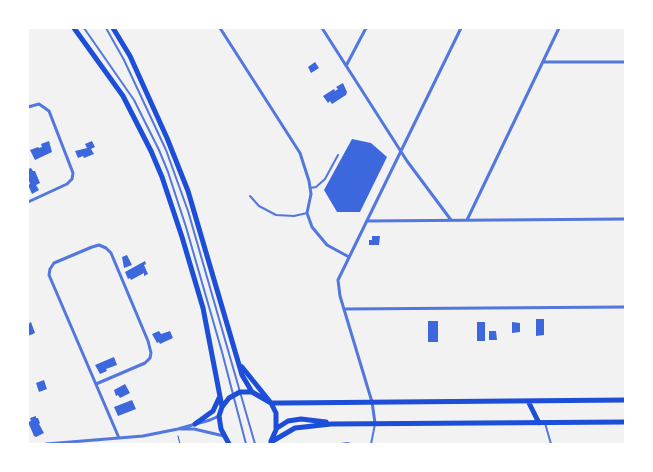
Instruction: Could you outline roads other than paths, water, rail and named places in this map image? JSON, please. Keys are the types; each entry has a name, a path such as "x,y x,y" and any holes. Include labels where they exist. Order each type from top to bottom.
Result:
{"main road":[{"path":"74,28 123,96 148,144 162,178 203,308 222,408"},
{"path":"113,28 130,56 167,138 188,191 242,375 252,392 271,403 626,400"},
{"path":"237,358 248,376 271,403 277,416 276,430 270,444"},
{"path":"229,444 219,424 222,408 234,394 252,392"},
{"path":"194,424 213,411 217,405 219,395"},
{"path":"528,401 542,423"},
{"path":"276,430 282,424 301,419 331,424"},
{"path":"270,444 296,428 331,424 626,422"},
{"path":"225,436 234,444"}],"street":[{"path":"220,28 300,153 305,165 311,194 307,213 308,220 319,237 349,257"},
{"path":"322,28 401,151 451,220"},
{"path":"346,66 366,28"},
{"path":"375,424 372,402 338,290 338,280 461,28"},
{"path":"467,220 560,28"},
{"path":"543,62 626,62"},
{"path":"28,202 67,184 72,179 73,173 48,111 39,104 29,106"},
{"path":"367,221 626,219"},
{"path":"96,384 145,363 150,358 151,353 148,341 111,253 99,245 54,263 49,272 118,438"},
{"path":"344,309 626,307"},
{"path":"46,444 143,436 177,429 219,416"},
{"path":"177,429 194,429 225,436"}],"lane":[{"path":"84,28 134,100 159,150 186,227 234,394 246,444"},
{"path":"106,28 124,60 166,150 188,211 255,444"},
{"path":"310,188 316,187 325,179 338,155"},
{"path":"250,196 260,206 276,215 294,216 307,213"},
{"path":"542,423 551,444"},
{"path":"371,444 375,424"},
{"path":"342,444 351,444"}]}
